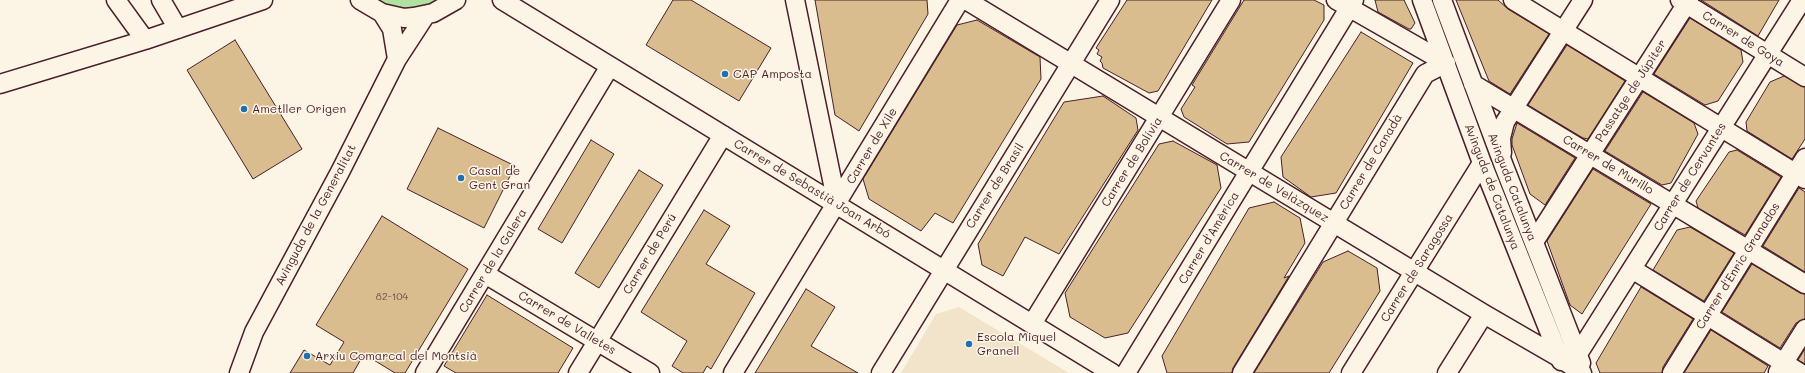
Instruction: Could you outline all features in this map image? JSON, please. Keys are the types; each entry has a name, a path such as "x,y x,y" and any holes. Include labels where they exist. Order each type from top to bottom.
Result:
{"street":[{"path":"116,0 145,40"},
{"path":"161,0 178,29"},
{"path":"0,84 145,40 262,0"},
{"path":"360,0 382,13 404,18 425,16 441,10 456,0"},
{"name":"Carrer de Sebastià Joan Arbó","path":"491,0 507,3 1112,373"},
{"path":"796,0 837,204"},
{"name":"Carrer de Xile","path":"733,373 960,0"},
{"name":"Carrer de Velàzquez","path":"966,0 1333,224 1484,314 1562,365 1583,373"},
{"name":"Carrer de Brasil","path":"881,373 1110,0"},
{"name":"Carrer de Bolívia","path":"1032,324 1231,0"},
{"name":"Avinguda de Catalunya","path":"1422,0 1482,163 1562,365"},
{"name":"Avinguda Catalunya","path":"1442,0 1504,166 1578,354 1583,373"},
{"path":"1513,0 1800,176"},
{"path":"1504,166 1501,138 1505,122 1583,0"},
{"name":"Carrer de Cervantes","path":"1578,354 1802,0"},
{"name":"Carrer de Goya","path":"1685,1 1805,77"},
{"name":"Passatge de Júpiter","path":"1534,242 1640,77 1685,1"},
{"path":"1347,3 1446,63"},
{"name":"Carrer d'Amèrica","path":"1126,373 1249,172 1347,3"},
{"path":"382,13 392,29 397,59"},
{"name":"Avinguda de la Generalitat","path":"239,373 254,332 340,172 397,59 425,16"},
{"name":"Carrer de Canadà","path":"1242,373 1425,74 1446,63"},
{"name":"Carrer de la Galera","path":"425,373 610,66"},
{"name":"Carrer de Murillo","path":"1473,84 1805,284"},
{"name":"Carrer de Perú","path":"578,373 723,135"},
{"name":"Carrer d'Enric Granados","path":"1672,373 1748,249 1800,176 1805,158"},
{"name":"Carrer de Saragossa","path":"1351,373 1482,163"},
{"path":"1632,269 1707,315 1781,368 1800,373"},
{"name":"Carrer de Valletes","path":"485,274 650,373"},
{"path":"1447,373 1484,314"},
{"path":"1781,368 1805,329"}],"shaded area":[{"name":"Escola Miquel Granell","path":"959,307 1069,373 901,373 936,314"}],"green space":[{"path":"373,0 443,0 427,8 397,10"}],"building":[{"name":"CAP Amposta","path":"673,0 691,0 771,48 739,101 646,45"},
{"path":"815,0 927,0 928,14 859,131 835,115"},
{"path":"1127,0 1212,0 1158,91 1149,93 1103,68 1100,61 1102,57 1097,54 1099,50 1096,48"},
{"path":"1244,0 1314,0 1324,5 1324,20 1249,142 1227,144 1184,117 1181,109 1195,87 1192,85"},
{"path":"1375,0 1404,0 1415,23 1411,29 1378,12"},
{"path":"1456,0 1498,0 1508,9 1549,34 1510,94 1489,81"},
{"path":"1701,0 1779,0 1758,36"},
{"path":"1690,18 1741,50 1743,62 1718,101 1705,105 1654,74"},
{"path":"977,20 1040,57 1041,79 953,223 935,213 921,231 869,199 863,179 957,25"},
{"path":"1361,32 1413,63 1336,193 1311,197 1283,177 1281,157"},
{"name":"Ametller Origen","path":"235,40 302,149 253,179 187,70"},
{"path":"1567,45 1625,81 1588,139 1583,138 1528,105"},
{"path":"1784,76 1805,87 1805,139 1792,159 1747,131 1746,122 1770,82"},
{"path":"1643,92 1694,123 1698,134 1671,183 1662,185 1605,151"},
{"path":"1103,96 1136,118 1138,130 1059,254 1025,237 1003,276 982,265 978,244 1064,102"},
{"path":"1517,123 1575,158 1545,205 1530,194 1512,145 1512,139"},
{"name":"Casal de Gent Gran","path":"438,128 515,166 484,228 407,189"},
{"path":"591,140 614,154 562,243 538,229"},
{"path":"1173,141 1217,165 1221,188 1128,333 1105,338 1070,317 1065,293 1159,144"},
{"path":"1737,150 1781,177 1745,235 1698,208 1696,201 1729,152"},
{"path":"1593,169 1651,204 1582,314 1570,305 1547,241"},
{"path":"639,170 663,185 599,288 575,273"},
{"path":"1799,188 1805,192 1805,272 1763,246"},
{"path":"1274,202 1300,218 1305,243 1284,278 1289,276 1233,368 1232,373 1167,373 1162,356 1249,208"},
{"path":"704,210 730,226 706,264 755,293 711,369 707,366 703,373 683,373 672,366 687,341 641,312"},
{"path":"382,216 468,269 405,373 395,373 364,354 353,373 290,373 304,350 330,365 344,342 316,325"},
{"path":"1690,227 1734,253 1704,301 1653,270 1677,230"},
{"path":"1348,251 1377,268 1380,291 1329,373 1254,373 1323,262"},
{"path":"1752,264 1800,293 1805,294 1805,319 1796,323 1780,348 1722,312"},
{"path":"1641,287 1693,319 1663,367 1662,373 1600,373 1596,363"},
{"path":"806,289 835,307 811,346 858,373 755,373"},
{"path":"487,295 573,348 558,373 456,373 444,366"},
{"path":"1711,330 1768,366 1764,373 1684,373"},
{"path":"1805,349 1805,364 1798,360"}],"place":[{"name":"CAP Amposta","path":"725,74"},
{"name":"Ametller Origen","path":"244,109"},
{"name":"Casal de Gent Gran","path":"461,178"},
{"name":"Escola Miquel Granell","path":"969,344"},
{"name":"Arxiu Comarcal del Montsià","path":"307,356"}]}
